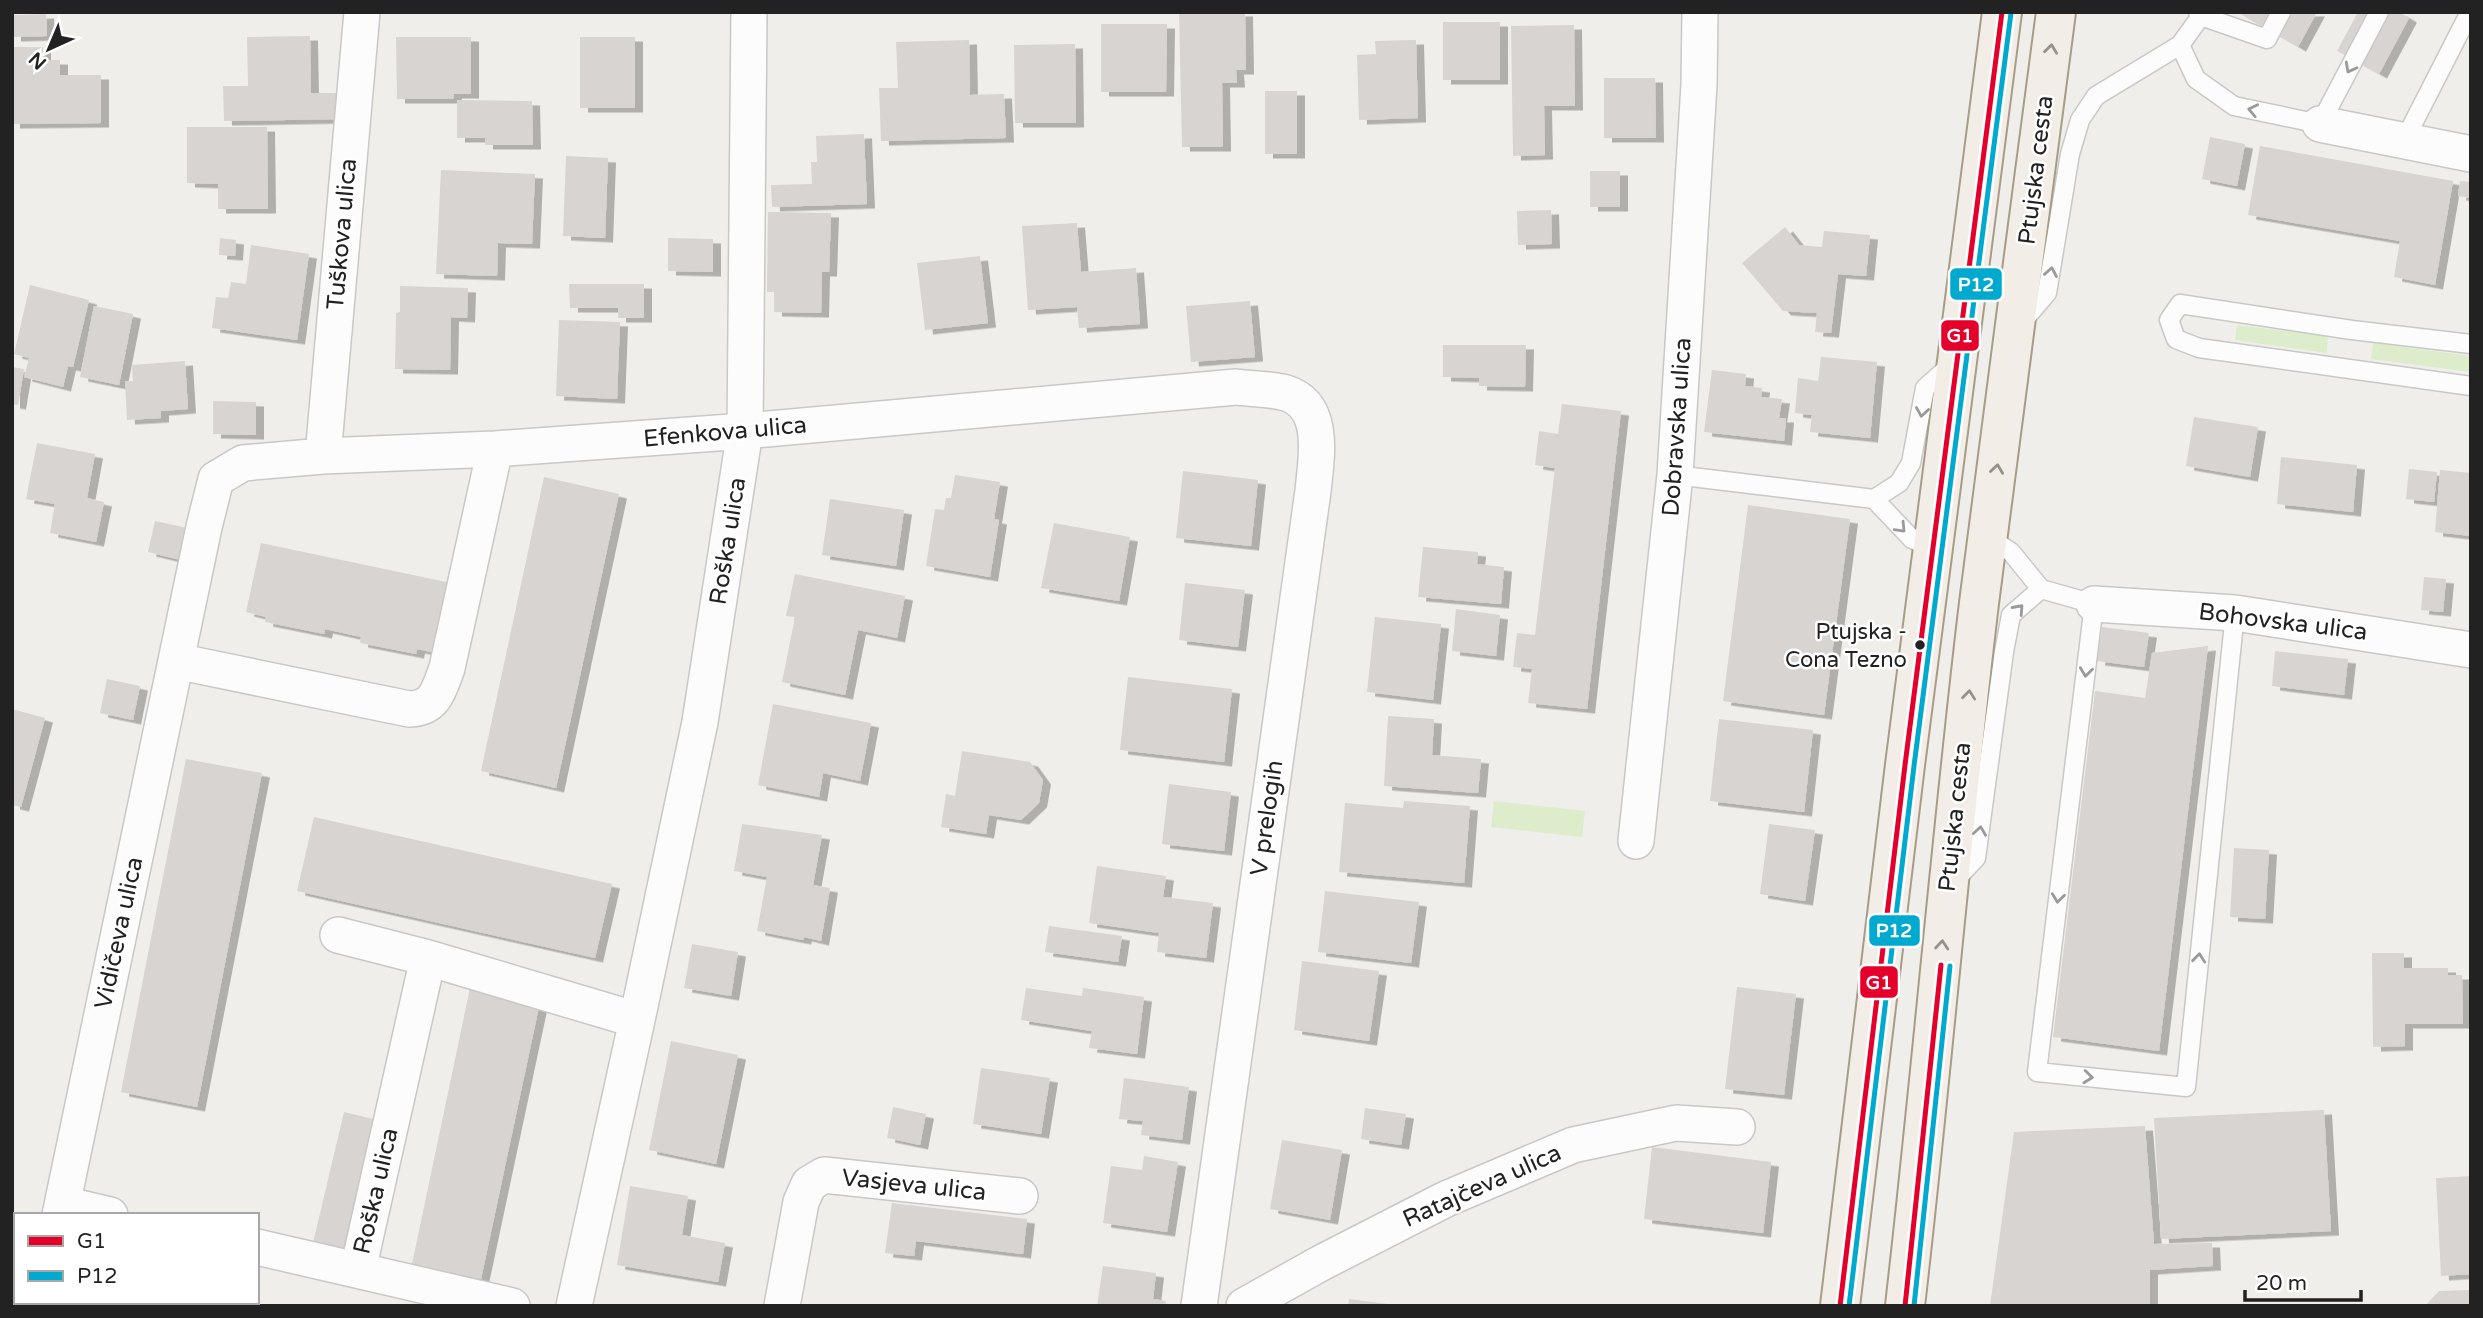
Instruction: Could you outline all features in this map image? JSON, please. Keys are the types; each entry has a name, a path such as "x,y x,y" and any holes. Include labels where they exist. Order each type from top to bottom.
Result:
{"main road":[{"path":"1840,1306 1900,798 2002,12"},
{"name":"Ptujska cesta","path":"1905,1306 1935,1034 1947,887 1988,537 2056,12"}],"street":[{"name":"Tuškova ulica","path":"323,456 362,12"},
{"name":"Roška ulica","path":"574,1306 700,722 745,430 749,12"},
{"name":"Dobravska ulica","path":"1636,841 1675,475 1699,85 1700,12"},
{"path":"2320,124 2471,153"},
{"name":"Efenkova ulica","path":"216,479 243,463 323,456 495,449 745,430 1236,387"},
{"name":"V prelogih","path":"1199,1306 1313,491 1317,436 1309,409 1288,394 1236,387"},
{"path":"176,661 408,709 420,709 428,705 447,668 495,449"},
{"name":"Vidičeva ulica","path":"94,1213 61,1209 216,479"},
{"name":"Bohovska ulica","path":"2094,604 2235,613 2471,650"},
{"path":"338,935 428,958 637,1020"},
{"name":"Roška ulica","path":"428,958 358,1270 512,1306"},
{"name":"Ratajčeva ulica","path":"1244,1306 1446,1199 1573,1145 1676,1123 1737,1127"},
{"name":"Vasjeva ulica","path":"782,1306 801,1202 809,1184 824,1175 1020,1196"},
{"path":"259,1247 358,1270"}],"lane":[{"path":"2281,12 2267,39 2199,14 2180,45 2196,79 2234,106 2320,124 2379,12"},
{"path":"2404,141 2470,12"},
{"name":"Ptujska cesta","path":"2016,328 2047,293 2070,154 2080,120 2096,96 2180,45"},
{"path":"2471,344 2352,330 2180,304 2169,320 2176,339 2199,348 2471,386"},
{"path":"1675,475 1874,499 1899,483 1911,463 1925,388 1958,358"},
{"path":"1874,499 1912,539 1933,548"},
{"path":"1988,537 2011,552 2041,589 2094,604 2036,1072 2186,1087 2235,613"},
{"path":"1947,887 1976,858 2011,615 2041,589"}],"green space":[{"path":"2237,325 2328,336 2327,353 2235,340"},
{"path":"2373,343 2471,356 2471,372 2371,359"},
{"path":"1494,801 1585,811 1582,837 1491,827"}],"building":[{"path":"1179,12 1245,12 1246,70 1236,70 1237,83 1222,83 1223,147 1182,147"},
{"path":"2237,12 2317,12 2298,47"},
{"path":"2358,12 2399,12 2409,18 2379,74 2337,51"},
{"path":"46,14 47,36 13,37 13,15"},
{"path":"1443,22 1500,22 1500,80 1443,80"},
{"path":"1101,24 1167,24 1166,92 1101,92"},
{"path":"1574,25 1575,106 1544,106 1545,155 1513,156 1511,26"},
{"path":"310,36 311,93 340,93 341,119 224,121 223,86 248,86 247,37"},
{"path":"396,37 471,37 471,94 454,94 453,99 397,99"},
{"path":"580,37 635,37 635,108 580,108"},
{"path":"969,40 970,95 1004,94 1006,138 881,141 879,88 898,88 896,42"},
{"path":"1416,40 1418,118 1359,120 1357,55 1376,54 1375,41"},
{"path":"1075,44 1076,123 1015,123 1014,45"},
{"path":"12,47 43,47 43,60 60,60 60,75 101,75 101,123 12,124"},
{"path":"1604,78 1655,78 1656,138 1604,138"},
{"path":"1265,91 1297,91 1297,154 1265,154"},
{"path":"457,100 532,101 533,145 485,145 485,138 457,138"},
{"path":"187,127 267,127 268,209 218,209 218,184 187,183"},
{"path":"864,134 867,204 772,207 771,185 812,184 811,162 817,162 816,136"},
{"path":"2210,137 2245,144 2237,186 2202,179"},
{"path":"2260,146 2453,181 2435,285 2394,277 2400,241 2248,215"},
{"path":"566,156 608,158 605,238 563,236"},
{"path":"441,170 535,174 532,244 498,243 497,276 436,274"},
{"path":"1590,171 1620,171 1620,207 1590,207"},
{"path":"2460,181 2471,182 2471,198 2458,196"},
{"path":"1551,210 1552,244 1518,245 1517,211"},
{"path":"768,212 831,213 829,272 822,272 821,313 774,312 774,292 767,292"},
{"path":"1077,223 1081,272 1136,268 1140,324 1079,328 1077,307 1028,310 1022,226"},
{"path":"1785,227 1799,245 1822,247 1824,231 1870,235 1866,276 1838,274 1831,333 1815,332 1817,313 1783,311 1742,263"},
{"path":"220,238 236,240 235,256 219,255"},
{"path":"668,238 713,239 713,272 668,271"},
{"path":"251,245 309,254 297,340 212,328 216,297 228,298 231,282 246,284"},
{"path":"980,256 988,323 925,330 917,263"},
{"path":"569,284 644,284 644,318 618,318 618,308 570,308"},
{"path":"30,285 89,300 73,367 68,366 63,387 24,377 29,358 14,354"},
{"path":"400,286 468,288 467,318 451,317 450,370 395,369 396,313 400,312"},
{"path":"1250,301 1255,357 1191,362 1186,306"},
{"path":"94,306 133,314 119,385 80,377"},
{"path":"559,320 620,322 617,399 556,396"},
{"path":"1443,345 1526,345 1525,387 1479,386 1479,378 1443,377"},
{"path":"1821,357 1877,362 1870,438 1810,432 1812,415 1795,413 1798,378 1818,381"},
{"path":"185,361 188,409 161,411 161,418 127,420 125,381 133,381 132,365"},
{"path":"12,367 24,369 18,405 12,404"},
{"path":"1712,370 1746,374 1745,386 1762,388 1761,397 1782,399 1779,418 1786,418 1784,441 1704,432"},
{"path":"213,401 256,402 256,435 213,434"},
{"path":"1562,404 1621,411 1587,709 1528,703 1532,669 1513,667 1517,633 1535,635 1555,468 1535,465 1539,431 1558,434"},
{"path":"2194,417 2258,427 2250,477 2186,466"},
{"path":"37,443 95,454 87,498 104,502 96,542 50,533 55,504 26,499"},
{"path":"2281,457 2357,465 2353,512 2277,504"},
{"path":"2409,469 2437,472 2434,502 2406,499"},
{"path":"2440,470 2471,473 2471,536 2435,532"},
{"path":"1183,471 1258,480 1251,546 1176,538"},
{"path":"955,475 1000,482 994,519 999,520 990,577 926,566 935,509 944,510 946,498 951,498"},
{"path":"544,477 619,494 556,788 481,771"},
{"path":"830,499 904,510 896,566 822,555"},
{"path":"1748,505 1850,519 1824,715 1723,701"},
{"path":"155,521 192,529 185,561 148,552"},
{"path":"1054,523 1130,537 1119,601 1041,588"},
{"path":"261,543 451,583 436,653 417,649 416,654 360,643 361,637 325,629 324,634 265,622 266,617 246,612"},
{"path":"1423,547 1478,552 1477,564 1504,567 1501,604 1418,597"},
{"path":"795,574 905,596 897,638 858,630 845,695 782,682 795,617 786,616"},
{"path":"2424,577 2446,579 2443,612 2421,610"},
{"path":"1185,583 1245,590 1238,647 1179,640"},
{"path":"1456,609 1500,615 1496,656 1452,651"},
{"path":"1375,617 1441,624 1433,700 1367,692"},
{"path":"2102,627 2149,633 2144,667 2097,661"},
{"path":"2208,646 2159,1051 2053,1037 2095,691 2145,698 2152,653"},
{"path":"2275,651 2348,659 2344,695 2272,686"},
{"path":"1128,677 1232,689 1224,762 1120,750"},
{"path":"107,679 140,686 133,720 100,713"},
{"path":"773,704 871,723 860,781 823,773 819,797 758,785"},
{"path":"12,709 45,718 21,807 12,805"},
{"path":"1388,716 1434,719 1432,755 1481,759 1478,793 1384,786"},
{"path":"1719,719 1813,730 1804,812 1710,801"},
{"path":"962,751 1030,762 1043,780 1039,803 1021,820 989,815 986,834 941,827 946,794 955,796"},
{"path":"186,759 262,773 197,1107 121,1092"},
{"path":"1169,784 1231,792 1224,851 1162,844"},
{"path":"1404,801 1470,806 1464,883 1339,872 1345,803 1403,808"},
{"path":"314,817 612,884 595,958 297,891"},
{"path":"742,824 822,835 813,885 830,888 821,941 757,931 767,877 734,871"},
{"path":"1769,824 1815,830 1805,901 1760,894"},
{"path":"2234,848 2269,850 2265,919 2230,917"},
{"path":"1097,866 1166,876 1163,897 1213,903 1206,958 1157,952 1159,933 1089,923"},
{"path":"1325,891 1419,902 1411,963 1318,952"},
{"path":"1049,926 1122,936 1118,962 1045,952"},
{"path":"692,944 738,952 731,996 684,988"},
{"path":"2372,953 2404,953 2404,968 2448,968 2448,975 2462,975 2463,1024 2405,1024 2405,1046 2373,1047"},
{"path":"1302,961 1379,971 1369,1041 1294,1030"},
{"path":"1737,987 1796,994 1784,1095 1725,1089"},
{"path":"470,988 540,1002 481,1279 412,1264"},
{"path":"1026,988 1082,996 1083,988 1144,997 1137,1054 1089,1048 1092,1031 1021,1020"},
{"path":"671,1041 738,1055 716,1164 649,1150"},
{"path":"981,1068 1050,1078 1041,1134 973,1124"},
{"path":"1124,1078 1189,1087 1182,1140 1141,1135 1143,1121 1119,1119"},
{"path":"893,1107 926,1114 920,1145 887,1138"},
{"path":"1365,1108 1406,1114 1401,1145 1361,1139"},
{"path":"2324,1110 2331,1231 2161,1239 2154,1118"},
{"path":"344,1112 373,1119 343,1249 313,1243"},
{"path":"2145,1126 2154,1244 2212,1243 2213,1266 2150,1270 2150,1306 1990,1306 2014,1132"},
{"path":"1282,1140 1342,1150 1330,1220 1270,1209"},
{"path":"1652,1147 1771,1162 1763,1233 1644,1219"},
{"path":"1144,1156 1178,1162 1167,1232 1103,1223 1111,1166 1142,1170"},
{"path":"2471,1176 2471,1274 2441,1276 2436,1178"},
{"path":"630,1186 688,1196 682,1235 725,1243 718,1282 617,1265"},
{"path":"892,1203 1027,1219 1023,1254 916,1241 914,1256 885,1253"},
{"path":"1103,1266 1156,1273 1153,1299 1166,1301 1165,1306 1097,1306"},
{"path":"2471,1290 2471,1306 2425,1306 2439,1291"},
{"path":"1349,1299 1388,1304 1388,1306 1348,1306"}],"transit line":[{"name":"G1","path":"1840,1306 1905,765 2002,12"},
{"name":"P12","path":"1849,1306 1914,766 2011,13"},
{"name":"G1","path":"1905,1306 1941,965"},
{"name":"P12","path":"1914,1306 1950,966"}],"place":[{"name":"Ptujska - Cona Tezno","path":"1920,645"}]}
